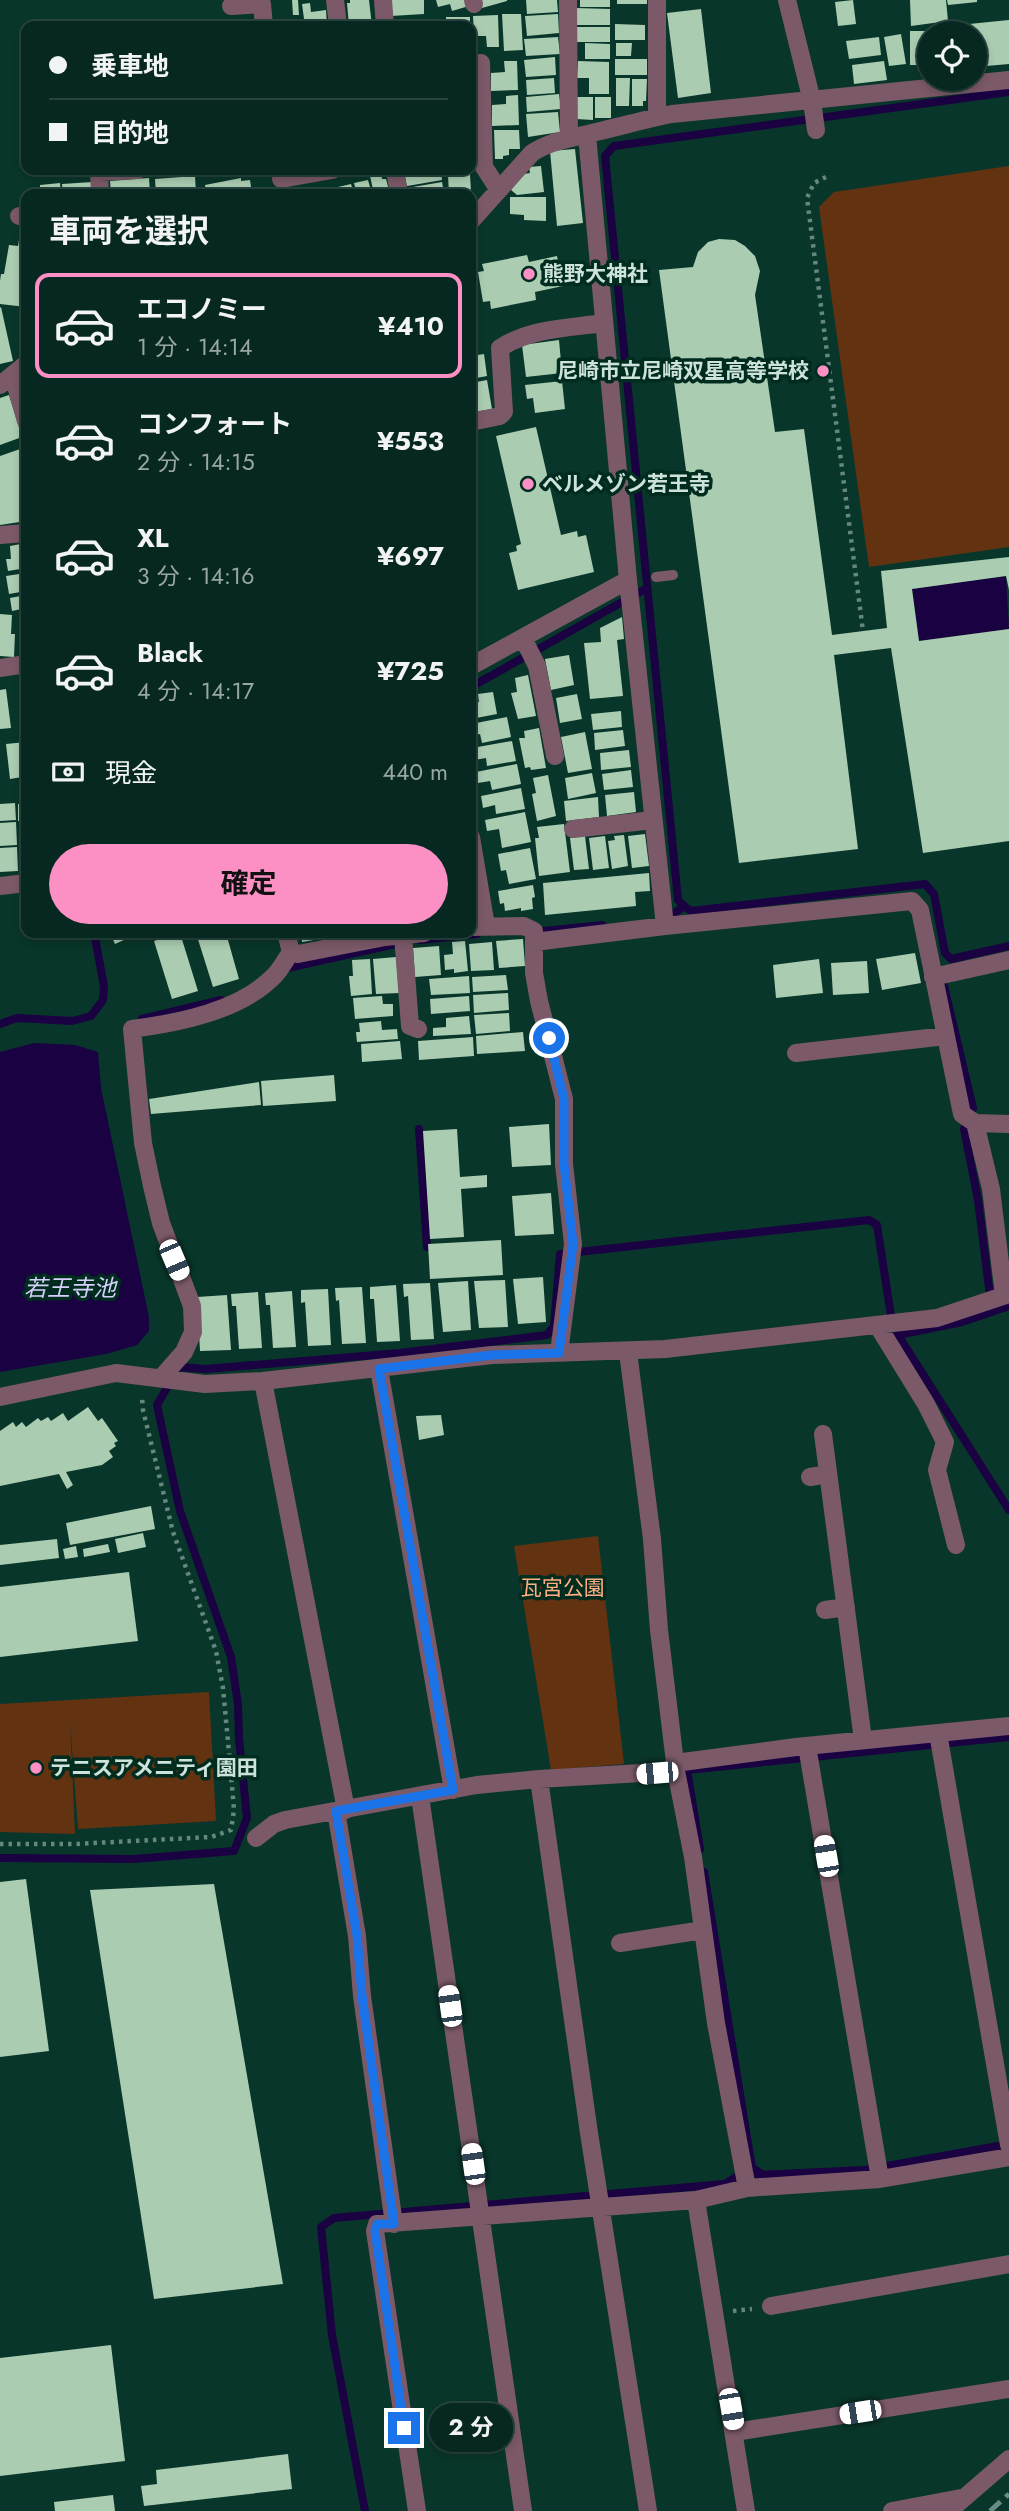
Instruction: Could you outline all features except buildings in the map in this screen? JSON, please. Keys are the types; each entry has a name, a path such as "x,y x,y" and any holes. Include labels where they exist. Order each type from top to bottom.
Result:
{"street":[{"path":"335,0 337,21"},
{"path":"383,0 385,21"},
{"path":"568,0 578,136 604,323 628,580 665,922"},
{"path":"657,0 657,117"},
{"path":"787,0 814,118"},
{"path":"231,6 262,4 264,21"},
{"path":"476,64 481,64 484,167 499,190"},
{"path":"476,215 532,153 544,145 578,136 657,117 814,118 1009,80"},
{"path":"281,181 309,175"},
{"path":"476,421 500,416 504,412 500,348 516,338 543,331 604,323"},
{"path":"13,375 21,403"},
{"path":"0,535 21,533"},
{"path":"476,664 525,642 628,580"},
{"path":"525,642 537,666 555,756"},
{"path":"0,668 21,665"},
{"path":"573,829 653,820"},
{"path":"0,886 21,884"},
{"path":"476,901 478,926 524,926 534,931 534,973 564,1099 564,1164 573,1244 559,1353"},
{"path":"534,942 665,922 912,901 920,909 962,1114 975,1123 1009,1124"},
{"path":"162,1377 184,1352 193,1332 192,1307 161,1223 152,1186 143,1143 132,1029 169,1025 228,1006 275,975 291,952 287,938"},
{"path":"291,952 298,954 370,938"},
{"path":"403,938 410,1026 418,1029"},
{"path":"933,977 1009,960"},
{"path":"796,1053 946,1036"},
{"path":"0,1397 116,1373 205,1384 263,1381 492,1355 628,1352 937,1318 1007,1295 991,1189 975,1123"},
{"path":"878,1326 926,1404 945,1442 937,1470 956,1545"},
{"path":"628,1352 652,1539 659,1630 676,1767 693,1857 716,2023 747,2188"},
{"path":"379,1369 453,1790"},
{"path":"263,1381 341,1810 362,1996 394,2224"},
{"path":"823,1434 863,1740"},
{"path":"810,1477 828,1474"},
{"path":"825,1610 846,1607"},
{"path":"256,1838 274,1824 285,1820 453,1790 539,1779 676,1767 807,1746 1009,1726"},
{"path":"938,1733 1009,2145"},
{"path":"807,1746 880,2179"},
{"path":"539,1779 600,2207 648,2511"},
{"path":"420,1796 523,2511"},
{"path":"620,1943 703,1930"},
{"path":"417,2511 375,2231 377,2224 696,2200 747,2188 880,2179 1009,2157"},
{"path":"696,2200 746,2511"},
{"path":"771,2306 1009,2264"},
{"path":"735,2432 1009,2389"},
{"path":"949,2511 1009,2459"},
{"path":"892,2511 964,2498"}],"lane":[{"path":"656,577 673,575"}],"path":[{"path":"826,177 814,183 810,190 807,198 808,215 863,631"},
{"path":"0,1844 75,1844 211,1837 231,1830 234,1810 232,1786 223,1688 216,1651 173,1532 159,1482 143,1410 141,1375"},
{"path":"714,2314 771,2306"}],"green space":[{"path":"1009,166 1009,547 869,567 819,207 834,192"},
{"name":"瓦宮公園","path":"598,1536 624,1764 551,1770 514,1546"},
{"path":"209,1692 216,1821 78,1829 70,1722 75,1834 0,1832 0,1704"}],"water":[{"path":"1006,576 1009,629 919,641 912,589"},
{"name":"若王寺池","path":"34,1043 75,1045 98,1052 101,1088 149,1317 149,1331 137,1345 106,1354 0,1372 0,1052"}],"waterway":[{"path":"684,906 678,900 605,156 614,146 1009,92"},
{"path":"476,684 647,588"},
{"path":"664,918 684,906 691,911 925,884 934,894 945,953 951,959 1009,946"},
{"path":"535,932 602,925"},
{"path":"0,1024 17,1018 72,1021 91,1016 103,1000 104,986 95,938"},
{"path":"420,940 439,938"},
{"path":"283,969 400,943"},
{"path":"944,986 973,1108 964,1129 978,1200 992,1312"},
{"path":"142,1019 221,1000"},
{"path":"419,1129 427,1247"},
{"path":"0,1858 134,1859 234,1851 247,1818 238,1704 231,1657 180,1511 157,1405 179,1367 206,1369 400,1353 547,1335 554,1326 560,1254 869,1220 877,1225 891,1316 898,1335 1009,1510"},
{"path":"898,1335 962,1322 1009,1306"},
{"path":"700,1849 687,1770 1009,1737"},
{"path":"704,1872 752,2168 762,2174"},
{"path":"365,2511 332,2335 321,2227 334,2218 725,2184 738,2176 865,2170 1009,2144"}],"railway":[{"path":"990,2511 1009,2494"}],"place":[{"name":"熊野大神社","path":"529,274"},
{"name":"尼崎市立尼崎双星高等学校","path":"823,371"},
{"name":"ベルメゾン若王寺","path":"528,484"},
{"name":"テニスアメニティ園田","path":"36,1768"}],"route":[{"path":"404,2428 375,2231 377,2224 394,2224 362,1996 357,1936 336,1811 453,1790 379,1369 492,1355 559,1353 573,1244 564,1164 564,1099 549,1038"}]}
